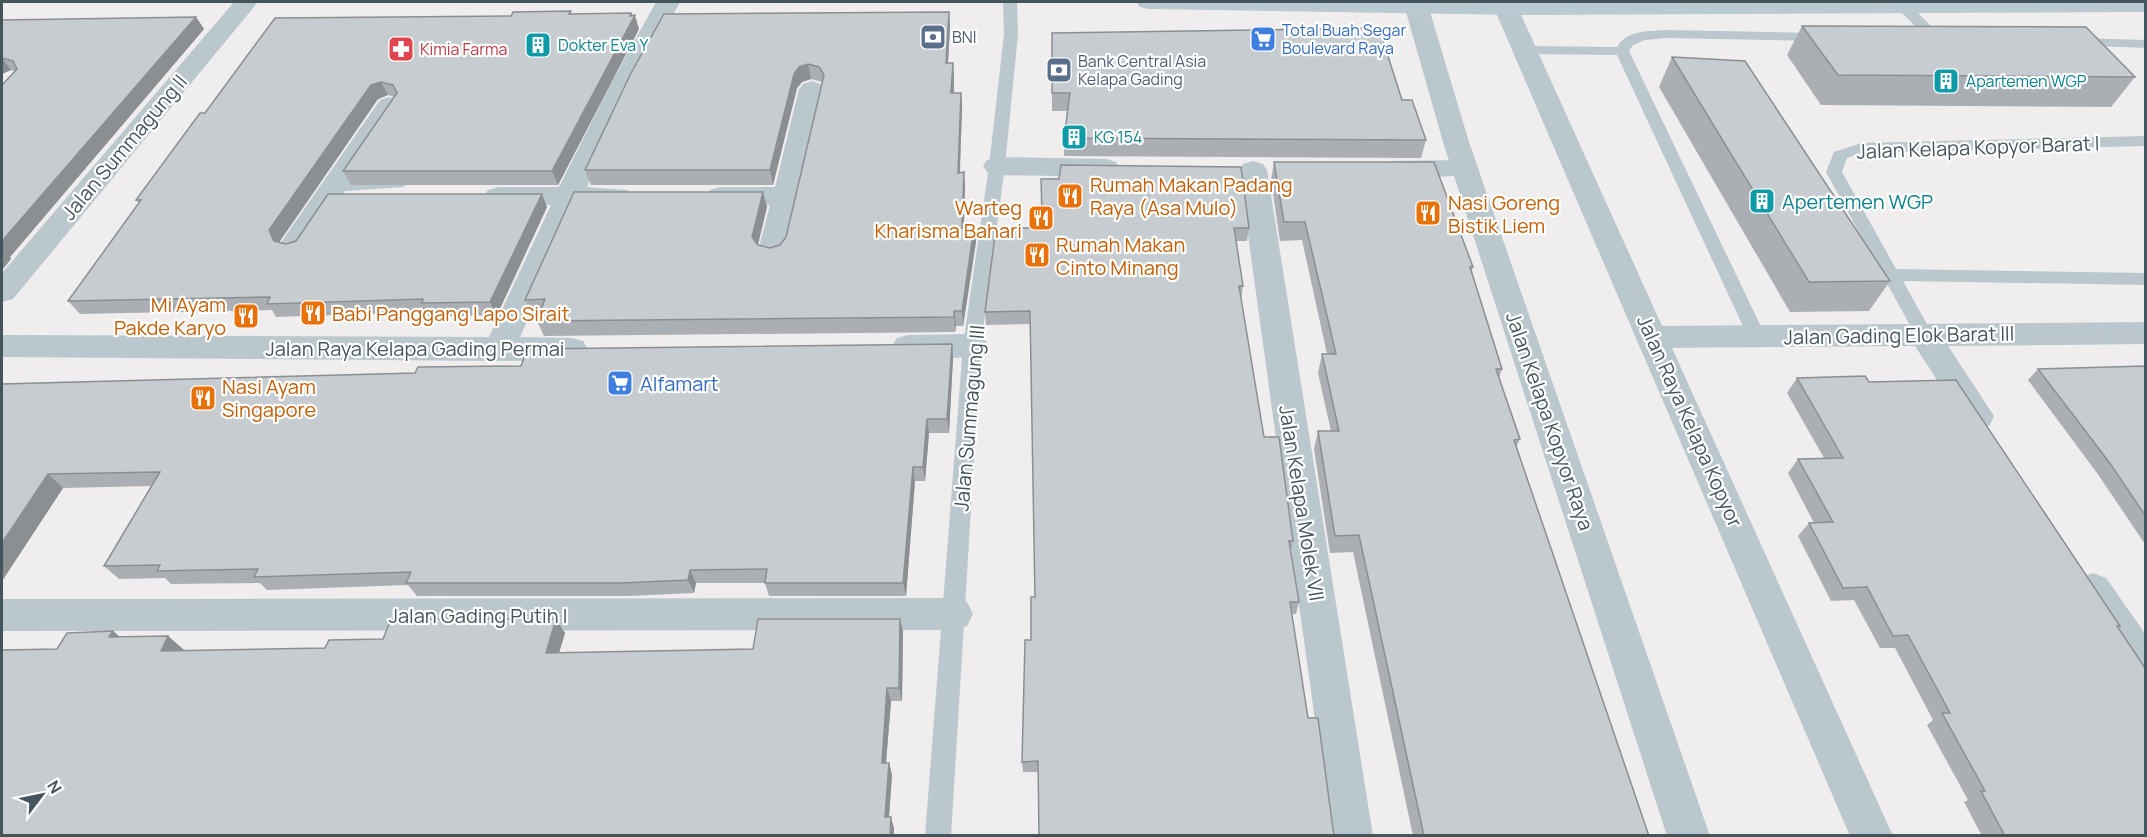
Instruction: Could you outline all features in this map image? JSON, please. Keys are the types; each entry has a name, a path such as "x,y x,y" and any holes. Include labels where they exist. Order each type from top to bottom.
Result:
{"main road":[{"path":"1148,2 1359,3 1506,8 1603,4 2145,5"}],"street":[{"name":"Jalan Summagung II","path":"2,292 246,2"},
{"path":"499,350 573,188 648,37 668,2"},
{"name":"Jalan Kelapa Kopyor Raya","path":"1416,5 1465,170 1689,836"},
{"name":"Jalan Raya Kelapa Kopyor","path":"1506,8 1872,836"},
{"path":"773,251 813,89"},
{"path":"294,245 389,105"},
{"path":"997,166 1137,168"},
{"name":"Jalan Kelapa Molek VII","path":"1253,170 1352,836"},
{"path":"1371,170 1465,170"},
{"path":"702,186 790,185"},
{"path":"475,188 644,187"},
{"path":"331,189 418,188"},
{"name":"Jalan Gading Elok Barat III","path":"1653,337 2145,333"},
{"name":"Jalan Kelapa Kopyor Barat I","path":"1924,336 1995,443"},
{"name":"Jalan Raya Kelapa Gading Permai","path":"2,345 606,349"},
{"path":"878,346 972,345"},
{"path":"2074,560 2145,668"},
{"name":"Jalan Gading Putih I","path":"2,615 954,614"}],"lane":[{"name":"Jalan Summagung III","path":"938,836 972,345 997,166 1011,34 1010,2"},
{"path":"1904,6 1942,39 1913,39"},
{"path":"1622,51 1627,42 1667,34 1843,37"},
{"path":"2064,42 2145,44"},
{"path":"1525,50 1622,51"},
{"path":"1622,51 1757,337"},
{"name":"Jalan Kelapa Kopyor Barat I","path":"1924,336 1834,172 1840,155 1862,148 2145,141"},
{"path":"1892,276 2145,279"}],"building":[{"path":"571,11 569,14 631,13 630,16 635,15 552,171 343,171 397,93 393,85 381,82 371,85 269,230 274,241 286,244 296,241 328,194 542,194 490,302 422,303 423,299 267,304 270,297 68,301 141,200 136,200 200,113 205,113 275,18 511,16 513,12"},
{"path":"949,12 946,63 953,63 951,93 961,93 958,173 964,172 962,228 974,227 962,311 954,311 954,317 537,321 545,299 525,300 574,192 763,192 752,237 758,245 770,248 780,245 786,237 824,75 819,67 808,64 799,67 794,74 770,170 585,170 631,73 664,14"},
{"path":"196,17 2,241 2,85 17,69 13,61 2,58 2,20"},
{"path":"1802,26 2086,27 2135,77 1838,75"},
{"path":"1379,28 1402,100 1412,100 1426,140 1064,138 1070,93 1052,93 1052,33"},
{"path":"1672,57 1745,61 1890,281 1809,282"},
{"path":"1274,162 1434,162 1473,267 1470,267 1502,369 1496,369 1520,439 1514,440 1649,836 1424,836 1359,535 1335,536 1318,431 1339,431 1322,354 1336,354 1305,222 1284,222"},
{"path":"1061,165 1241,167 1249,228 1234,228 1243,286 1239,286 1264,437 1279,437 1293,541 1289,541 1299,602 1290,602 1308,718 1318,718 1334,836 1039,836 1038,761 1022,762 1025,640 1031,640 1031,597 1035,597 1030,311 985,312 996,228 1035,228 1035,215 1042,215 1041,179 1059,179"},
{"path":"952,344 947,419 927,419 923,467 913,467 903,583 765,583 767,569 690,570 688,580 621,583 406,583 411,572 254,577 258,569 157,571 160,565 104,566 160,472 48,474 2,543 2,384 415,373 418,367 521,366 527,349"},
{"path":"2145,366 2145,515 2109,462 2038,369"},
{"path":"1865,376 1869,382 1956,380 2120,626 2117,626 2145,668 2145,836 2005,836 1981,791 1985,791 1942,713 1950,713 1908,635 1893,636 1867,587 1843,588 1809,523 1833,522 1798,459 1843,458 1797,378"},
{"path":"391,619 556,619 546,653 753,649 758,619 900,619 899,688 887,688 882,763 889,763 885,817 891,817 890,836 2,836 2,650 57,649 67,633 113,631 109,637 168,636 161,651 325,648 329,640 383,639"}],"place":[{"name":"BNI","path":"933,37"},
{"name":"Total Buah Segar Boulevard Raya","path":"1263,39"},
{"name":"Dokter Eva Y","path":"538,45"},
{"name":"Kimia Farma","path":"401,49"},
{"name":"Bank Central Asia Kelapa Gading","path":"1059,70"},
{"name":"Apartemen WGP","path":"1946,81"},
{"name":"KG 154","path":"1074,137"},
{"name":"Rumah Makan Padang Raya (Asa Mulo)","path":"1070,196"},
{"name":"Apertemen WGP","path":"1762,201"},
{"name":"Nasi Goreng Bistik Liem","path":"1428,213"},
{"name":"Warteg Kharisma Bahari","path":"1041,218"},
{"name":"Rumah Makan Cinto Minang","path":"1037,255"},
{"name":"Babi Panggang Lapo Sirait","path":"313,313"},
{"name":"Mi Ayam Pakde Karyo","path":"246,316"},
{"name":"Alfamart","path":"620,383"},
{"name":"Nasi Ayam Singapore","path":"203,398"}]}
